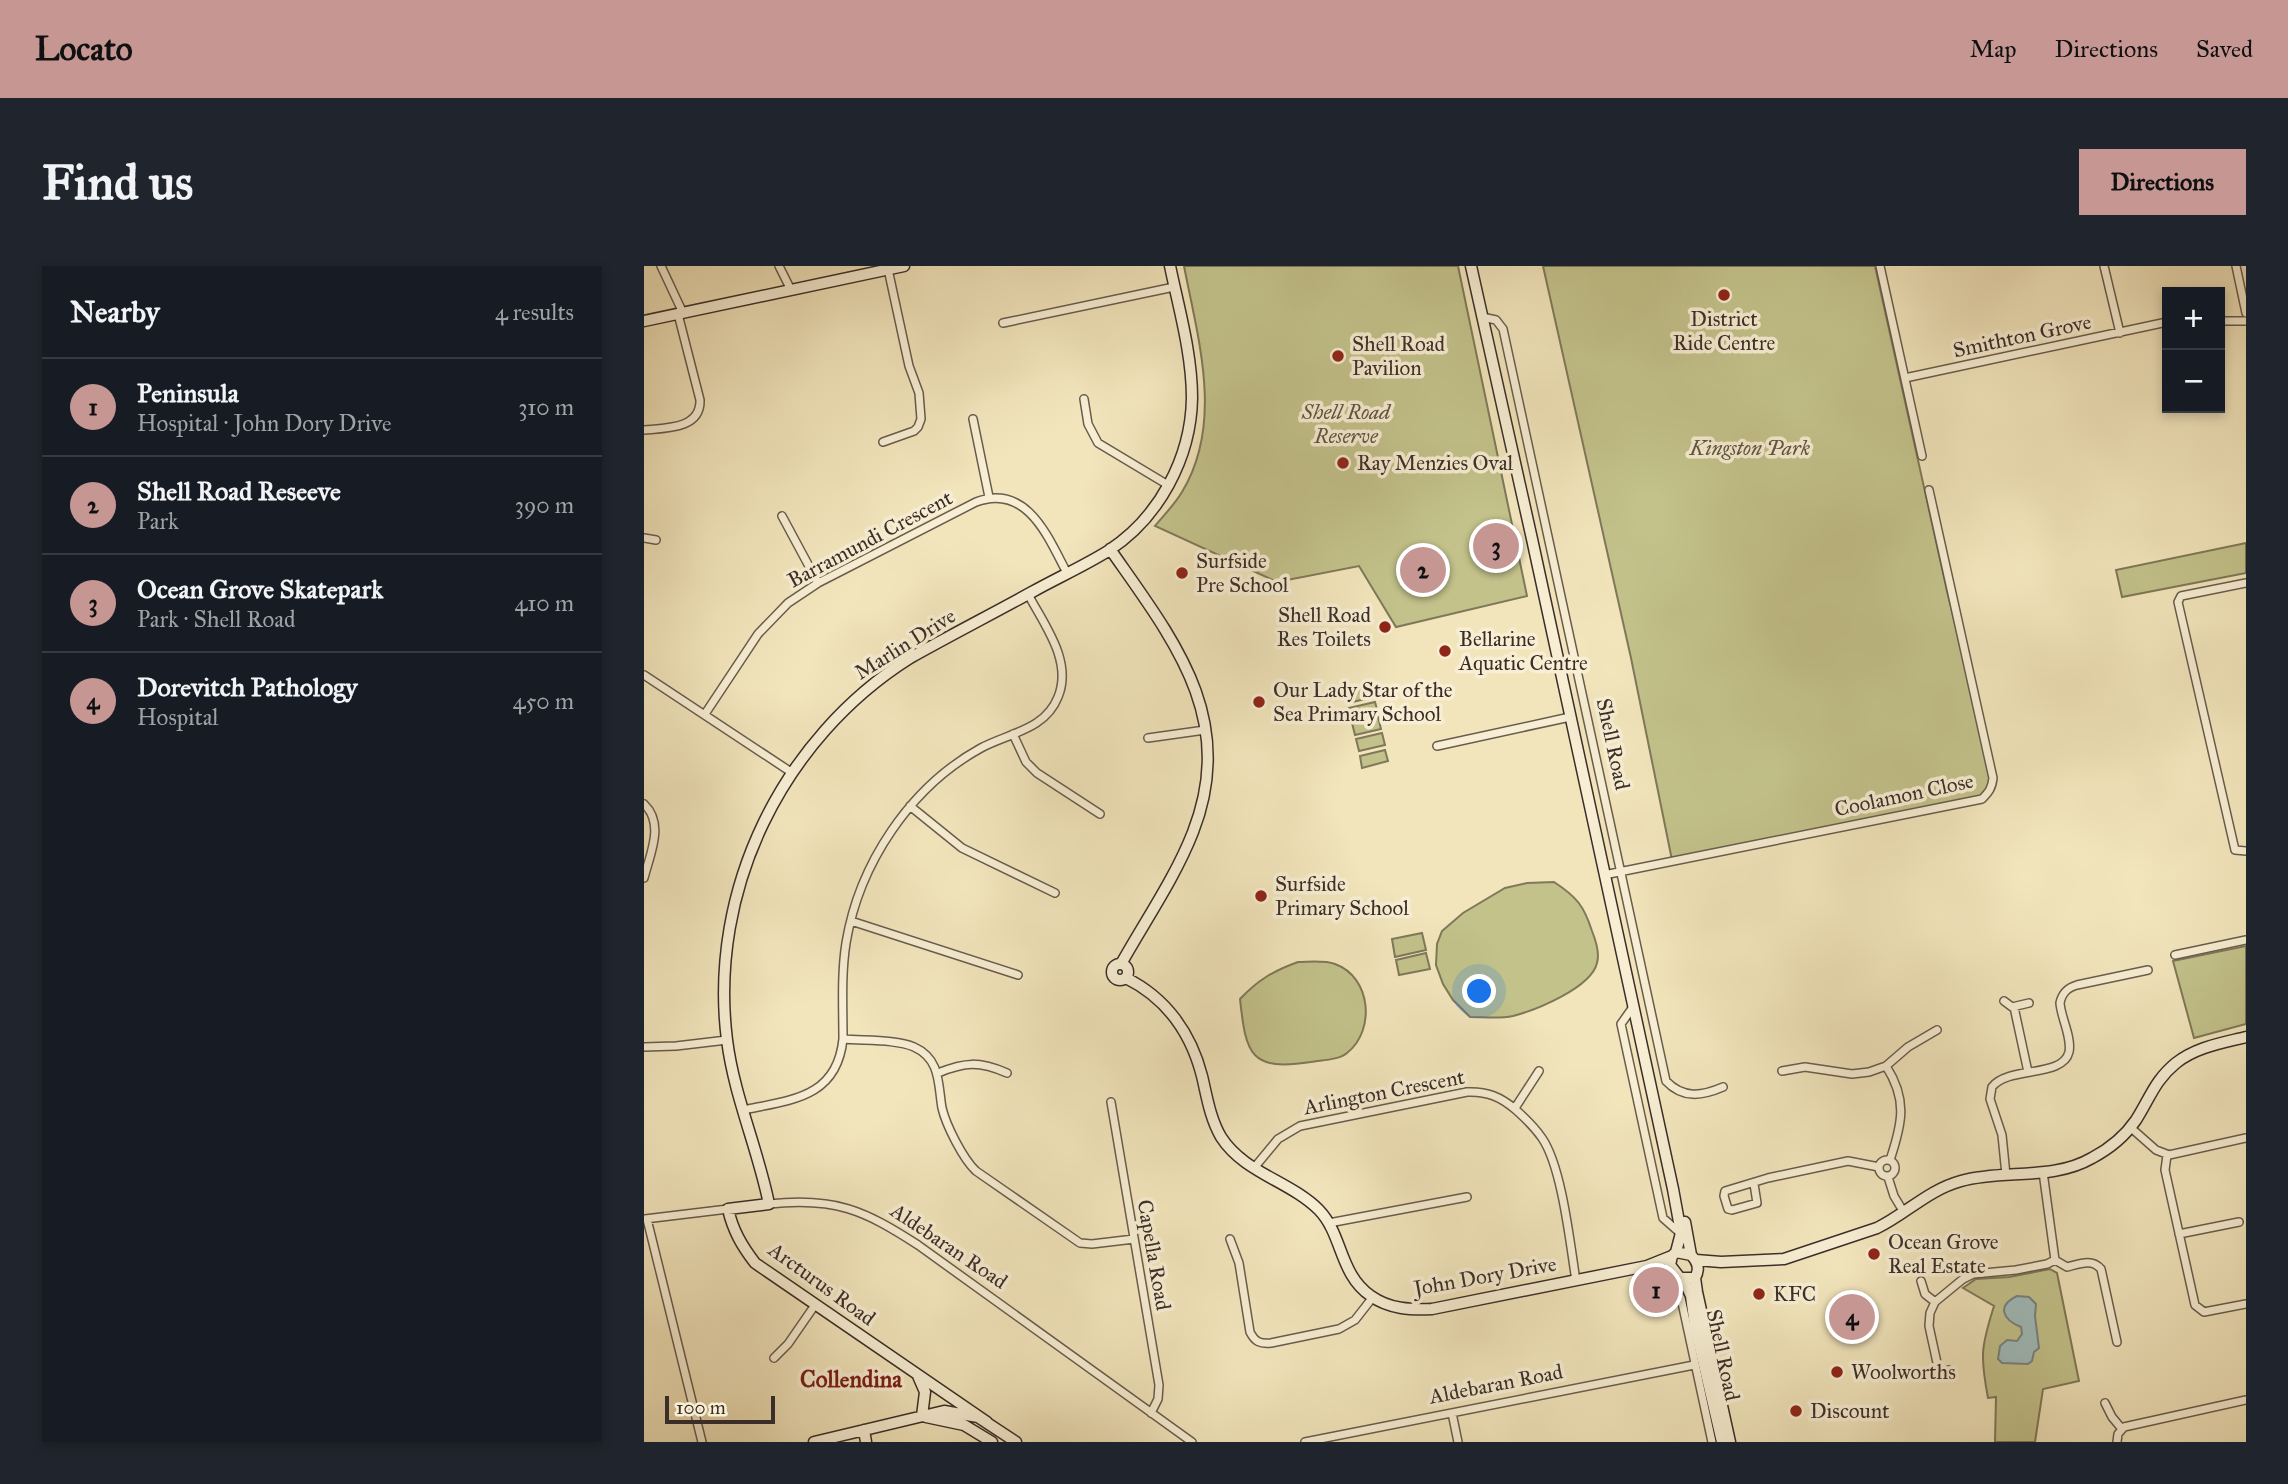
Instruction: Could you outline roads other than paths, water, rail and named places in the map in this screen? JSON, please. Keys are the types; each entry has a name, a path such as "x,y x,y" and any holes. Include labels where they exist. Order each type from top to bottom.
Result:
{"street":[{"path":"644,430 682,425 694,420 699,412 700,400 680,313 661,266"},
{"path":"779,266 791,290"},
{"path":"644,321 902,266"},
{"name":"Marlin Drive","path":"769,1204 727,1040 724,992 728,934 738,890 758,834 791,772 822,732 847,706 887,673 936,643 1110,549 1140,523 1168,485 1182,458 1187,440 1192,396 1189,362 1170,266"},
{"name":"Shell Road","path":"1471,266 1673,1189 1681,1233 1670,1265 1691,1296 1695,1326 1723,1441"},
{"path":"1881,266 1922,456"},
{"name":"Smithton Grove","path":"1905,379 2120,333 2104,266"},
{"path":"2236,266 2246,313"},
{"path":"883,442 914,431 921,419 919,393 909,366 888,269"},
{"path":"1003,323 1174,287"},
{"name":"Shell Road","path":"1482,317 1496,320 1503,329 1666,1081 1673,1088 1692,1095 1706,1094 1723,1087"},
{"path":"2225,321 2246,321"},
{"path":"2120,333 2162,323"},
{"path":"1084,399 1088,424 1098,443 1168,485"},
{"path":"973,419 989,497 1019,504 1031,513 1068,573"},
{"name":"Coolamon Close","path":"1604,875 1982,799 1991,790 1993,778 1929,490"},
{"name":"Barramundi Crescent","path":"705,714 758,635 788,603 818,583 989,497"},
{"path":"782,516 818,583"},
{"path":"644,538 656,540"},
{"path":"1110,549 1182,656 1197,693 1205,730 1148,738"},
{"path":"2246,583 2181,596 2178,602 2235,850 2246,851"},
{"path":"743,1110 796,1099 817,1089 835,1069 842,1049 844,961 851,921 874,859 910,806 930,785 956,765 979,750 1033,727 1051,711 1062,687 1063,674 1056,648 1028,594"},
{"path":"644,675 791,772"},
{"path":"1437,746 1570,717"},
{"name":"John Dory Drive","path":"1205,730 1206,774 1193,833 1121,964 1128,968 1126,978 1149,990 1179,1022 1191,1041 1210,1113 1220,1134 1234,1152 1254,1168 1307,1200 1329,1223 1352,1277 1373,1297 1397,1308 1432,1309 1647,1266 1674,1254"},
{"path":"1013,734 1026,762 1037,773 1100,814"},
{"path":"644,804 653,814 656,825 644,878"},
{"path":"910,806 962,848 1055,893"},
{"path":"851,921 1018,975"},
{"path":"2175,955 2246,940"},
{"path":"2006,1175 2002,1135 1992,1105 1992,1087 2000,1079 2057,1066 2068,1055 2069,1042 2060,1003 2067,990 2148,970"},
{"path":"2004,1001 2014,1007 2029,1003"},
{"path":"2014,1007 2028,1072"},
{"path":"1635,1012 1651,1015"},
{"name":"Shell Road","path":"1635,1012 1621,1024 1663,1218 1681,1233"},
{"path":"1782,1071 1805,1067 1860,1074 1886,1066 1908,1046 1937,1030"},
{"path":"1674,1254 1721,1262 1784,1259 1877,1228 1927,1195 1963,1180 2064,1170 2083,1163 2105,1152 2130,1127 2151,1091 2176,1063 2211,1046 2246,1037"},
{"path":"843,1039 902,1044 923,1053 937,1073 945,1116 966,1161 976,1171 1080,1243 1092,1244 1134,1238"},
{"path":"644,1047 727,1040"},
{"path":"937,1073 961,1064 994,1067 1007,1073"},
{"path":"1886,1066 1902,1102 1899,1134 1890,1160"},
{"path":"1515,1108 1539,1071"},
{"name":"Arlington Crescent","path":"1254,1168 1278,1139 1300,1126 1479,1091 1490,1093 1515,1108 1542,1139 1553,1164 1576,1280"},
{"name":"Capella Road","path":"1111,1102 1159,1385 1157,1399 1150,1413"},
{"path":"2130,1127 2156,1150 2167,1154 2246,1138"},
{"path":"2167,1154 2165,1170 2197,1308 2210,1312 2246,1304"},
{"path":"1879,1167 1882,1162 1890,1160"},
{"path":"1888,1177 1894,1173 1895,1168 1890,1160"},
{"path":"1754,1184 1757,1203 1728,1209 1724,1191 1768,1178 1848,1161 1879,1167"},
{"path":"1879,1167 1882,1174 1888,1177 1903,1212"},
{"path":"2043,1172 2055,1260"},
{"name":"Shell Road","path":"1673,1189 1694,1258 1696,1292 1723,1441"},
{"path":"1329,1223 1466,1197"},
{"name":"Aldebaran Road","path":"645,1219 791,1202 827,1203 860,1212 918,1245 1192,1442"},
{"name":"Arcturus Road","path":"728,1209 732,1226 755,1263 1016,1442"},
{"path":"645,1219 702,1442"},
{"path":"2179,1234 2239,1222"},
{"path":"1230,1239 1239,1263 1250,1332 1261,1344 1339,1329 1355,1320 1373,1297"},
{"path":"1939,1371 1929,1326 1930,1313 1935,1302 1973,1274 2016,1270 2055,1260"},
{"path":"2055,1260 2067,1267 2096,1263 2101,1269 2117,1342"},
{"path":"1696,1276 1721,1262"},
{"name":"John Dory Drive","path":"1647,1266 1678,1275 1696,1276"},
{"path":"1920,1281 1924,1294 1935,1302"},
{"name":"Shell Road","path":"1681,1298 1694,1364 1723,1441"},
{"path":"774,1358 788,1344 815,1305"},
{"name":"Aldebaran Road","path":"1305,1442 1694,1364"},
{"path":"1930,1375 1949,1370"},
{"path":"915,1373 924,1389 922,1416"},
{"path":"2117,1442 2122,1429 2246,1400"},
{"path":"2105,1403 2112,1418 2122,1429"},
{"path":"814,1442 948,1411 969,1414 987,1422"},
{"path":"1452,1413 1458,1442"},
{"path":"922,1416 958,1423 992,1442"},
{"path":"863,1430 866,1442"}],"water":[{"path":"2017,1296 2029,1297 2036,1304 2039,1348 2028,1364 2002,1363 1998,1359 2000,1346 2007,1340 2017,1341 2022,1334 2021,1327 2010,1321 2004,1313 2006,1304"}],"place":[{"name":"District Ride Centre","path":"1724,295"},
{"name":"Shell Road Pavilion","path":"1338,356"},
{"name":"Ray Menzies Oval","path":"1343,463"},
{"name":"Ocean Grove Skatepark","path":"1496,546"},
{"name":"Shell Road Reseeve","path":"1423,570"},
{"name":"Surfside Pre School","path":"1182,573"},
{"name":"Shell Road Res Toilets","path":"1385,627"},
{"name":"Bellarine Aquatic Centre","path":"1445,651"},
{"name":"Our Lady Star of the Sea Primary School","path":"1259,702"},
{"name":"Surfside Primary School","path":"1261,896"},
{"name":"Ocean Grove Real Estate","path":"1874,1254"},
{"name":"Peninsula","path":"1656,1290"},
{"name":"KFC","path":"1759,1294"},
{"name":"Dorevitch Pathology","path":"1852,1317"},
{"name":"Woolworths","path":"1837,1372"},
{"name":"Discount","path":"1796,1411"}],"district":[{"name":"Collendina","path":"851,1379"}],"park label":[{"name":"Shell Road Reserve","path":"1346,424"},
{"name":"Kingston Park","path":"1750,448"}]}
